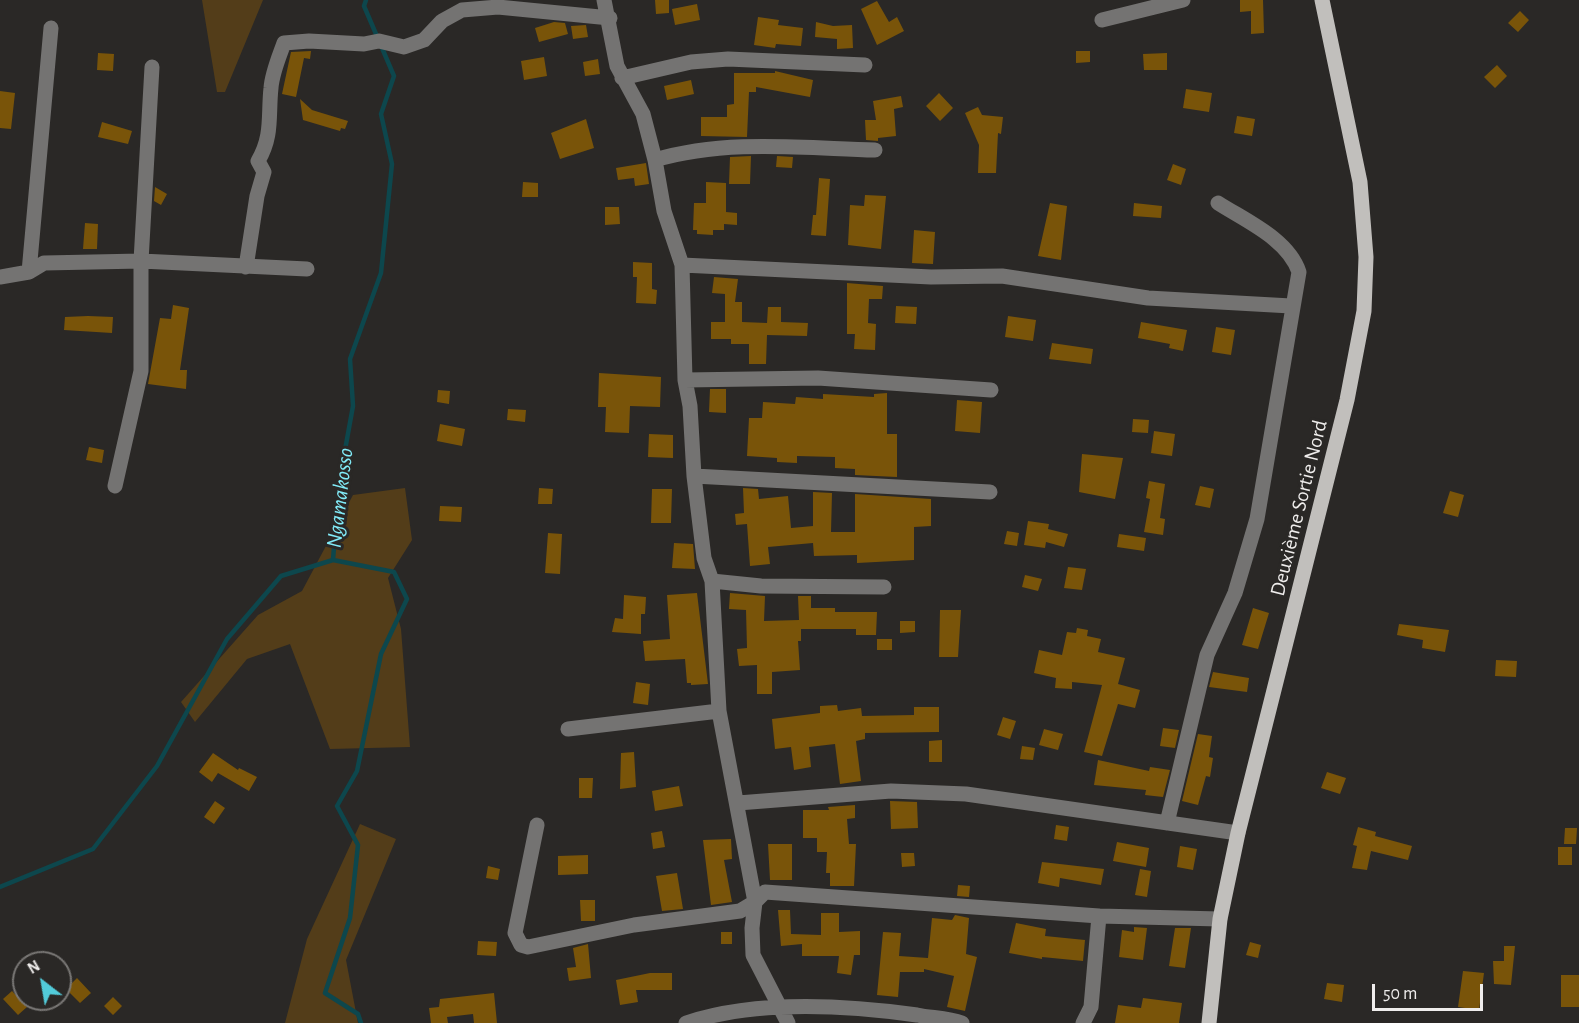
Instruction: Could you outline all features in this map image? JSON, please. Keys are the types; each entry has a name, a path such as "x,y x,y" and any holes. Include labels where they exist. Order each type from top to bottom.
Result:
{"main road":[{"name":"Deuxième Sortie Nord","path":"1209,1023 1220,919 1238,833 1347,400 1364,311 1366,257 1360,182 1322,0"}],"street":[{"path":"604,0 610,18 617,66 643,114 655,160 664,211 682,265 685,380 690,406 694,476 704,558 712,581 719,711 755,902 752,928 753,955 785,1016"},
{"path":"1102,20 1183,0"},
{"path":"246,267 257,196 264,172 258,161 267,146 272,108 270,87 284,43 309,41 364,44 379,41 404,46 424,40 442,21 462,10 498,7 610,18"},
{"path":"29,272 51,28"},
{"path":"622,78 691,62 728,59 865,65"},
{"path":"115,486 141,371 141,261 152,67"},
{"path":"655,160 683,152 753,146 875,150"},
{"path":"1167,823 1189,721 1207,655 1235,593 1257,519 1278,408 1291,306 1299,272 1292,256 1277,241 1218,203"},
{"path":"0,277 29,272 44,263 141,261 307,269"},
{"path":"682,265 931,277 1002,276 1148,298 1291,306"},
{"path":"685,380 818,378 991,390"},
{"path":"694,476 990,492"},
{"path":"712,581 761,586 884,587"},
{"path":"568,729 719,711"},
{"path":"738,803 926,791 966,794 1238,833"},
{"path":"537,825 515,933 521,945 528,947 634,925 740,911 755,902 765,892 1099,916 1220,919"},
{"path":"1083,1023 1091,1007 1099,916"},
{"path":"686,1023 715,1014 785,1016 869,1009 962,1023"}],"shaded area":[{"path":"202,0 263,0 225,92 217,92"},
{"path":"405,488 412,540 388,578 401,629 410,747 330,749 290,644 247,659 195,722 181,702 258,615 302,591 353,495"},
{"path":"360,824 396,839 346,960 358,1023 285,1023 307,939"}],"building":[{"path":"655,0 669,0 669,13 656,14"},
{"path":"1240,0 1263,0 1264,33 1251,34 1251,11 1240,12"},
{"path":"877,1 889,22 897,17 904,31 877,45 861,9"},
{"path":"697,4 700,20 675,25 672,9"},
{"path":"1520,11 1529,20 1518,32 1508,23"},
{"path":"758,17 779,20 778,25 803,28 801,46 776,44 775,48 754,45"},
{"path":"554,22 565,23 568,34 539,42 535,28"},
{"path":"816,22 833,26 852,25 853,48 837,49 837,39 815,37"},
{"path":"586,25 588,37 573,39 571,26"},
{"path":"311,51 310,59 304,58 296,97 282,94 291,52"},
{"path":"1076,51 1090,51 1090,62 1076,63"},
{"path":"98,53 114,54 113,71 97,70"},
{"path":"1167,53 1167,70 1144,70 1143,54"},
{"path":"544,57 547,76 524,80 521,61"},
{"path":"598,59 600,74 585,76 583,62"},
{"path":"1497,65 1507,76 1495,88 1484,77"},
{"path":"775,71 813,80 810,97 756,87 756,92 749,92 747,137 701,136 701,117 727,117 727,105 734,104 734,73 775,73"},
{"path":"691,80 694,94 667,100 664,86"},
{"path":"1186,89 1212,93 1209,112 1183,108"},
{"path":"0,91 15,93 11,129 0,128"},
{"path":"939,93 953,108 940,121 926,106"},
{"path":"901,96 903,107 894,109 896,136 878,138 878,141 866,140 865,120 876,120 873,101"},
{"path":"300,99 312,110 348,121 345,129 341,128 340,131 303,120"},
{"path":"978,107 982,115 1003,117 1001,134 998,133 996,173 978,173 979,145 965,113"},
{"path":"1237,116 1255,119 1252,136 1234,133"},
{"path":"586,119 594,148 560,159 551,133"},
{"path":"102,122 132,131 128,144 98,137"},
{"path":"751,156 750,184 729,184 730,157"},
{"path":"777,156 793,157 792,168 776,167"},
{"path":"646,163 649,184 635,186 634,178 618,180 616,168"},
{"path":"1173,164 1186,169 1181,185 1167,180"},
{"path":"819,178 830,179 826,236 811,235 813,215 816,215"},
{"path":"523,182 538,183 538,197 522,197"},
{"path":"706,182 726,183 726,212 737,213 737,225 724,224 724,230 713,230 713,235 697,234 697,230 693,230 694,203 706,203"},
{"path":"155,187 167,194 161,205 154,201"},
{"path":"865,195 886,196 881,249 848,245 850,205 864,206"},
{"path":"1050,203 1067,206 1061,260 1038,256"},
{"path":"1134,203 1162,206 1161,218 1133,216"},
{"path":"605,207 619,207 620,224 605,225"},
{"path":"85,223 98,224 97,249 83,249"},
{"path":"914,230 935,232 933,264 912,263"},
{"path":"633,262 652,263 652,289 657,290 656,304 636,303 637,277 633,277"},
{"path":"714,277 738,279 735,302 742,302 742,322 767,323 768,307 781,307 781,322 808,323 807,336 767,335 766,364 749,364 749,344 731,344 731,339 711,339 711,322 725,322 725,294 712,293"},
{"path":"847,283 883,286 882,299 869,299 868,323 876,324 875,350 854,349 855,334 847,334"},
{"path":"173,305 189,308 180,370 187,370 186,389 148,384 160,318 171,319"},
{"path":"896,306 917,307 916,324 895,323"},
{"path":"1008,316 1036,320 1033,341 1005,337"},
{"path":"65,317 113,317 112,333 64,330"},
{"path":"1141,322 1187,330 1183,351 1169,348 1170,344 1138,338"},
{"path":"1216,327 1235,330 1231,355 1212,352"},
{"path":"1052,343 1093,349 1091,364 1049,359"},
{"path":"599,373 661,377 660,407 630,406 629,433 605,432 606,407 598,407"},
{"path":"710,389 726,389 726,413 709,412"},
{"path":"438,390 450,391 449,404 437,402"},
{"path":"887,393 887,434 897,434 897,477 855,475 855,469 835,468 835,457 797,456 797,463 777,462 777,458 747,456 749,418 762,418 763,402 795,404 796,397 823,399 823,394 874,397 874,394"},
{"path":"957,400 982,402 980,433 955,431"},
{"path":"508,409 526,410 525,422 507,420"},
{"path":"1133,419 1149,420 1148,433 1132,432"},
{"path":"440,424 465,429 462,446 437,441"},
{"path":"1154,431 1175,434 1172,456 1151,453"},
{"path":"649,434 673,435 673,458 648,457"},
{"path":"89,447 104,450 102,463 86,460"},
{"path":"1082,454 1123,458 1115,499 1079,492"},
{"path":"1149,481 1165,484 1160,518 1165,519 1163,535 1144,532 1150,499 1146,498"},
{"path":"1200,486 1214,489 1210,508 1195,505"},
{"path":"539,488 553,489 552,504 538,504"},
{"path":"743,488 758,489 759,499 788,496 791,528 813,526 813,492 832,493 831,532 855,532 855,494 931,499 931,526 914,527 914,560 857,563 857,555 814,556 813,543 768,547 770,564 750,566 747,524 736,525 735,514 744,513"},
{"path":"652,489 672,489 671,523 651,523"},
{"path":"1450,491 1464,495 1458,517 1443,513"},
{"path":"440,506 462,507 461,522 439,521"},
{"path":"1028,521 1049,524 1048,529 1068,534 1064,547 1046,542 1045,548 1024,545"},
{"path":"1007,531 1019,533 1017,546 1004,544"},
{"path":"548,533 562,534 560,574 545,573"},
{"path":"1119,534 1146,538 1144,551 1117,547"},
{"path":"674,543 693,544 695,569 672,568"},
{"path":"1068,567 1086,569 1082,590 1064,588"},
{"path":"1025,575 1042,579 1038,591 1022,587"},
{"path":"697,593 708,684 691,685 687,683 685,659 645,661 643,641 670,639 667,595"},
{"path":"730,593 765,596 764,621 799,620 798,596 811,596 811,608 835,608 835,612 877,612 876,635 856,635 856,629 801,629 801,641 798,641 800,670 772,672 772,694 757,694 757,665 739,666 737,649 747,648 746,610 729,609"},
{"path":"624,595 646,597 645,614 641,614 641,634 612,632 615,618 623,619"},
{"path":"1253,608 1269,613 1258,649 1242,645"},
{"path":"940,610 961,610 958,657 939,657"},
{"path":"900,621 915,621 915,632 900,633"},
{"path":"1399,624 1449,630 1445,652 1422,648 1423,640 1397,635"},
{"path":"1077,628 1088,630 1087,636 1101,639 1098,652 1125,658 1118,684 1140,690 1135,708 1118,704 1102,756 1084,752 1102,685 1072,682 1072,689 1055,688 1056,678 1034,673 1039,650 1062,655 1067,632 1076,633"},
{"path":"877,639 892,639 892,650 877,650"},
{"path":"1496,660 1517,661 1516,677 1495,676"},
{"path":"1213,672 1249,678 1247,692 1209,687"},
{"path":"636,682 650,684 648,705 633,703"},
{"path":"837,705 838,711 861,708 862,716 914,715 914,707 939,707 939,732 865,733 865,739 856,741 861,781 840,784 835,744 809,747 811,767 794,770 791,747 775,749 772,719 820,713 820,706"},
{"path":"1003,717 1016,721 1010,739 997,735"},
{"path":"1163,728 1179,730 1175,748 1160,746"},
{"path":"1044,729 1063,734 1058,750 1039,745"},
{"path":"1198,734 1212,736 1209,757 1213,758 1210,777 1206,776 1198,805 1182,801"},
{"path":"942,740 942,762 929,762 929,741"},
{"path":"1022,746 1035,748 1033,760 1020,759"},
{"path":"634,752 636,787 620,789 621,753"},
{"path":"213,753 238,770 239,768 257,777 249,791 218,773 212,782 199,772"},
{"path":"1098,760 1149,771 1150,767 1170,770 1163,797 1145,795 1146,790 1094,785"},
{"path":"1327,772 1346,778 1340,794 1321,788"},
{"path":"579,778 593,778 592,798 579,798"},
{"path":"679,786 683,806 655,811 652,791"},
{"path":"215,801 225,808 214,824 204,817"},
{"path":"890,801 917,802 918,828 891,829"},
{"path":"855,805 855,818 847,819 849,844 856,844 854,886 830,886 830,873 826,873 827,852 817,852 817,838 803,838 803,810 829,810 828,807"},
{"path":"1056,825 1069,827 1067,841 1054,839"},
{"path":"1358,827 1376,832 1375,836 1412,846 1408,860 1371,851 1367,870 1352,868 1357,846 1353,845"},
{"path":"1565,828 1577,828 1576,844 1564,844"},
{"path":"662,831 665,847 653,849 651,833"},
{"path":"731,839 732,859 724,860 732,902 711,905 703,840"},
{"path":"1117,842 1149,848 1146,867 1113,861"},
{"path":"768,844 792,844 792,880 770,880"},
{"path":"1180,846 1197,849 1193,870 1177,867"},
{"path":"1558,847 1572,847 1572,865 1558,865"},
{"path":"901,853 914,853 915,866 902,867"},
{"path":"588,855 588,874 558,875 558,856"},
{"path":"1042,862 1104,869 1101,885 1060,878 1059,887 1038,883"},
{"path":"488,866 500,869 498,880 486,878"},
{"path":"1140,869 1151,871 1147,897 1135,895"},
{"path":"677,873 683,909 662,911 656,876"},
{"path":"958,885 970,886 969,897 957,896"},
{"path":"580,900 595,900 595,921 581,921"},
{"path":"778,910 790,910 791,934 821,935 821,913 839,913 839,932 860,931 860,955 854,955 851,975 837,973 839,956 802,956 802,944 781,946"},
{"path":"955,915 969,918 966,954 977,957 965,1011 947,1007 954,976 924,969 924,972 900,972 898,997 877,995 883,932 901,933 899,956 928,958 932,918 952,920"},
{"path":"1016,923 1046,929 1045,936 1085,940 1083,961 1042,957 1042,959 1009,953"},
{"path":"1134,927 1147,928 1143,960 1119,957 1122,930 1134,932"},
{"path":"1175,928 1191,928 1185,968 1169,966"},
{"path":"721,932 732,932 732,944 721,944"},
{"path":"478,941 497,942 496,956 477,955"},
{"path":"1250,942 1261,945 1258,958 1246,955"},
{"path":"588,944 591,978 569,981 567,968 576,967 573,948"},
{"path":"1504,946 1515,946 1511,985 1494,984 1493,961 1504,961"},
{"path":"1463,971 1484,973 1479,1010 1458,1007"},
{"path":"650,973 672,973 672,990 636,990 638,1002 620,1005 616,980"},
{"path":"1561,975 1579,975 1579,1007 1561,1007"},
{"path":"77,978 91,993 80,1003 72,995 72,983"},
{"path":"1327,983 1344,985 1342,1002 1324,999"},
{"path":"12,991 12,1009 3,999"},
{"path":"494,993 497,1023 474,1023 473,1014 447,1017 448,1023 431,1023 429,1008 439,1007 440,999"},
{"path":"113,997 122,1006 113,1015 104,1006"},
{"path":"1143,998 1182,1003 1179,1023 1115,1023 1118,1005 1141,1008"}],"waterway":[{"name":"Ngamakosso","path":"361,1023 358,1014 325,993 350,918 358,845 337,806 357,771 381,654 407,599 394,572 333,560 339,483 353,406 350,359 381,273 392,164 381,114 394,76 364,6 366,0"},
{"path":"0,887 93,849 157,766 227,639 281,576 333,560"}]}
